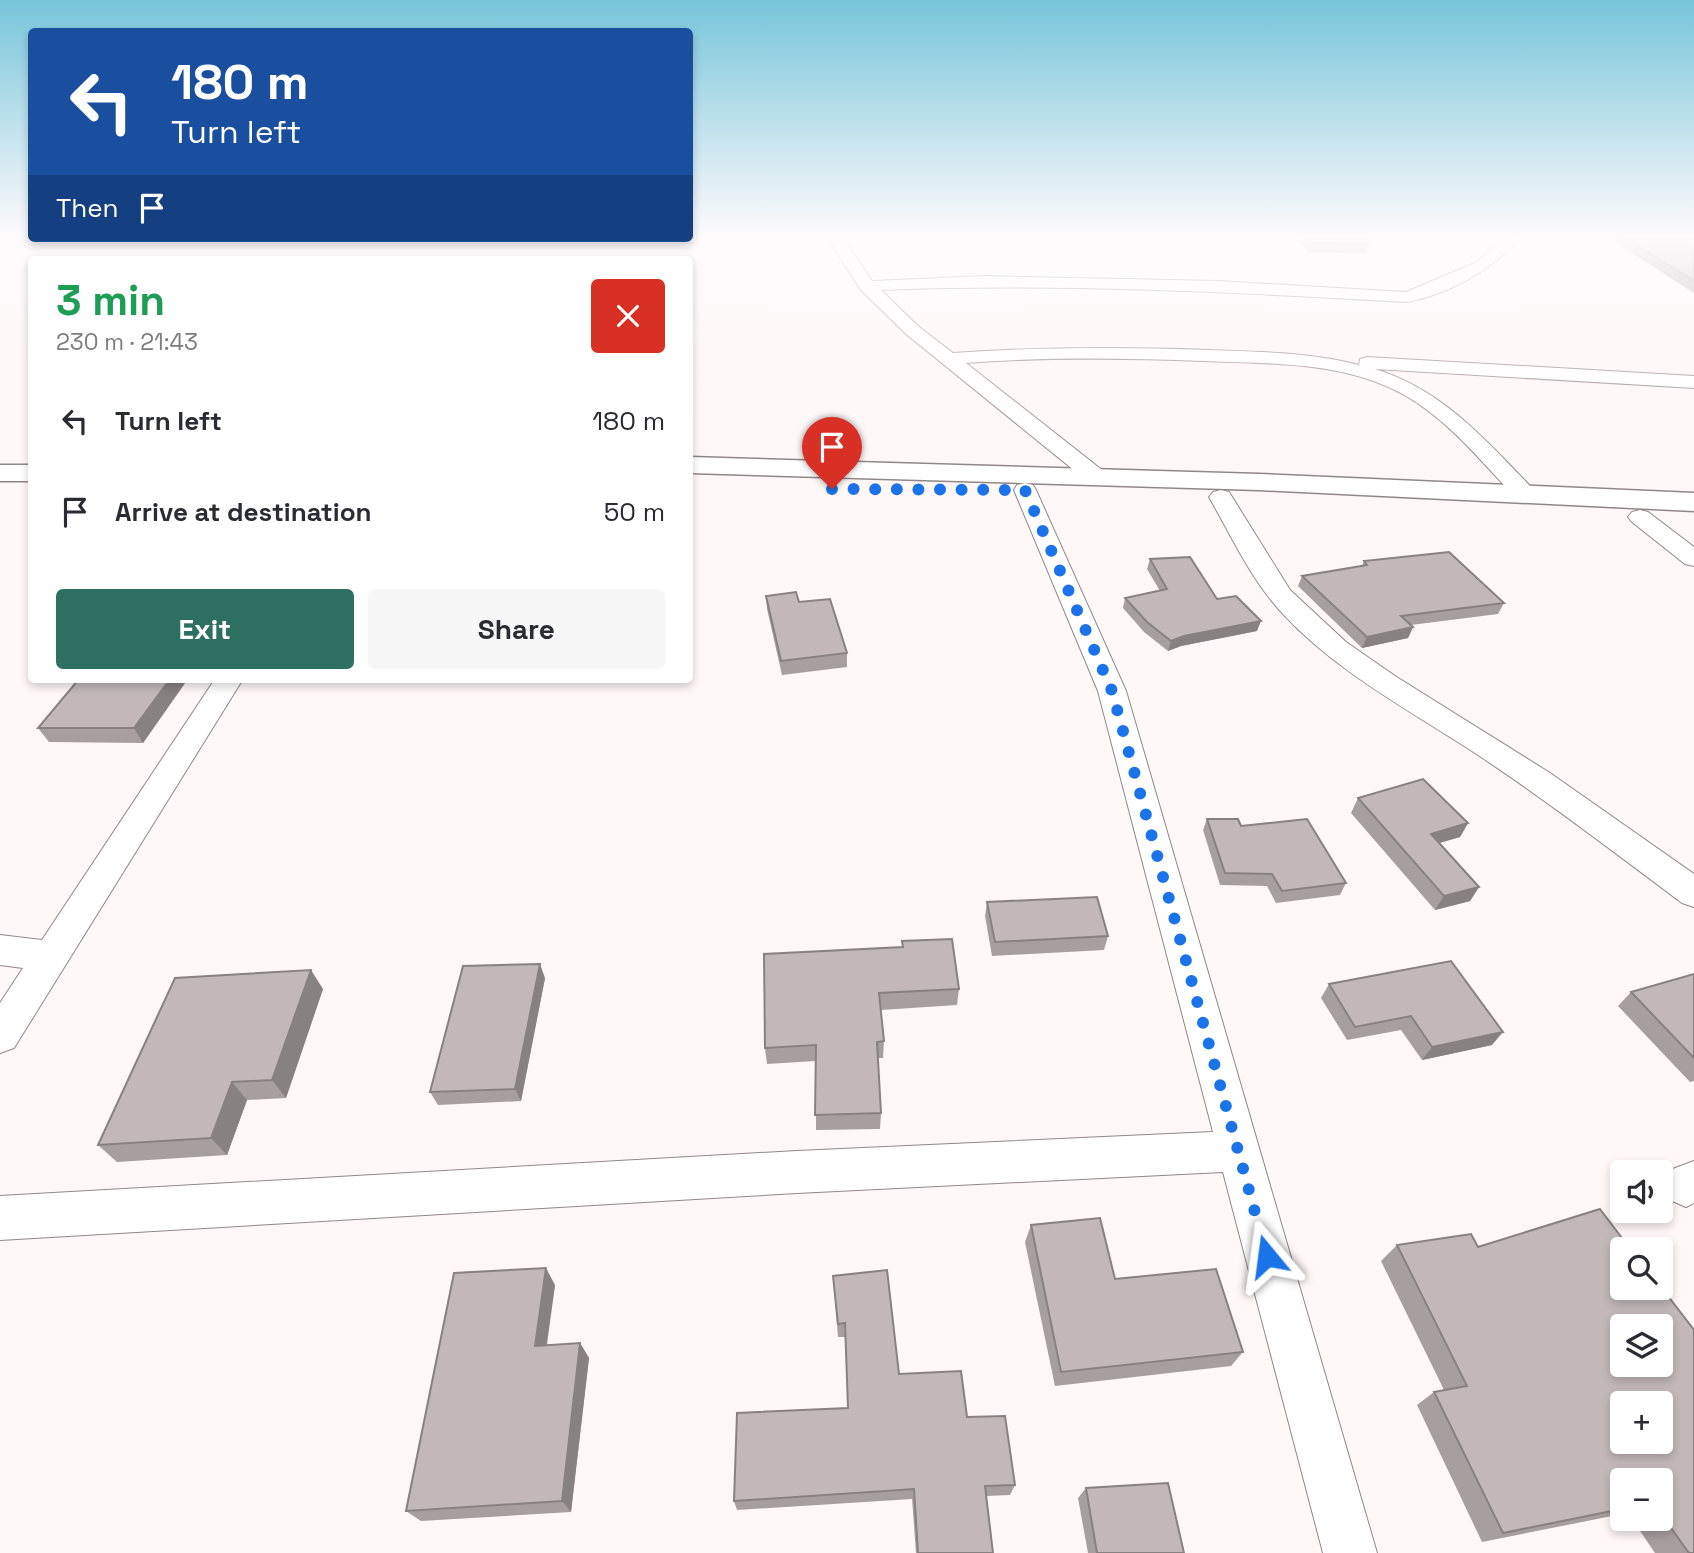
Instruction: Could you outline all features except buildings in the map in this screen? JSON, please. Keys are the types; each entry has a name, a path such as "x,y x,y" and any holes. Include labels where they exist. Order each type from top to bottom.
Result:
{"main road":[{"path":"0,453 28,453"},
{"path":"693,465 1094,475 1522,492 1694,502"},
{"path":"0,473 28,473"},
{"path":"693,487 1025,490 1694,520"}],"street":[{"path":"893,311 912,330 1094,475"},
{"path":"949,359 1018,353 1177,354 1694,382"},
{"path":"1319,360 1394,382 1445,413 1522,492"},
{"path":"1025,490 1112,691 1350,1553"},
{"path":"1221,497 1263,569 1290,606 1323,638 1363,670 1487,747 1694,893"},
{"path":"1640,517 1694,559"},
{"path":"0,1036 226,683"},
{"path":"0,950 51,956"},
{"path":"0,1217 783,1173 1238,1152"}],"route":[{"path":"832,489 1025,490 1112,691 1267,1256"}]}
